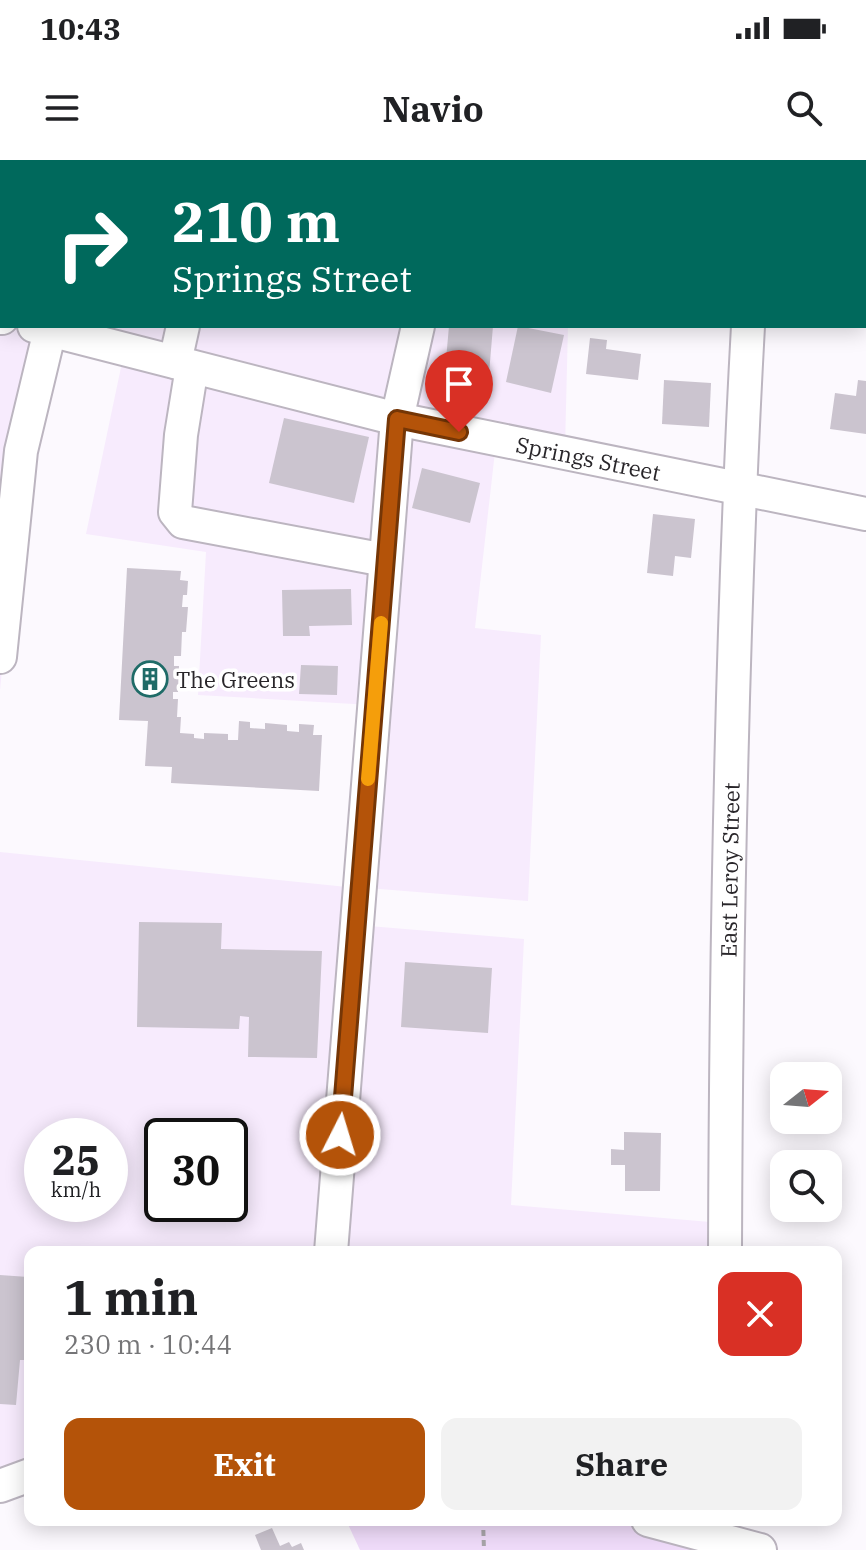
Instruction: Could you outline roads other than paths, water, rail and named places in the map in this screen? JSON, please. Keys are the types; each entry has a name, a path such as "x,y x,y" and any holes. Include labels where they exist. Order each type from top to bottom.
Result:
{"street":[{"path":"0,657 6,527 42,328"},
{"name":"Springs Street","path":"42,328 134,338 183,364 397,419 866,514"},
{"path":"183,328 181,435 175,512 183,522 385,560"},
{"path":"331,1246 397,419 418,328"},
{"name":"East Leroy Street","path":"725,1246 726,923 739,488 748,328"},
{"path":"0,1486 24,1477"},
{"path":"674,1526 723,1537 760,1550"}],"place":[{"name":"The Greens","path":"150,679"}]}
